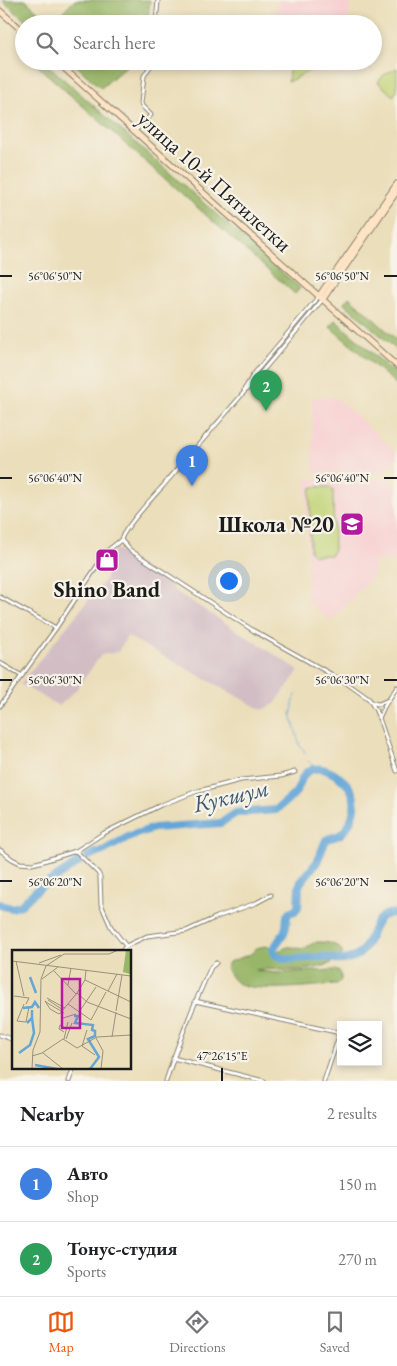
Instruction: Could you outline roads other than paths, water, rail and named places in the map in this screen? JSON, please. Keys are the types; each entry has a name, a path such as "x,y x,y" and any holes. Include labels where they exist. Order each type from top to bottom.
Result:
{"street":[{"path":"157,15 158,0"},
{"path":"0,11 15,24"},
{"name":"улица 10-й Пятилетки","path":"66,70 397,366"},
{"path":"134,131 151,115 142,106 141,102 144,76 148,70"},
{"path":"321,298 397,184"},
{"path":"0,706 56,628 107,551 120,540 123,533 258,377 321,298 397,191"},
{"path":"120,540 130,550 254,631 357,690 372,703 397,771"},
{"path":"0,596 56,628"},
{"path":"0,663 22,676"},
{"path":"379,718 397,687"},
{"path":"372,703 379,704 388,700"},
{"path":"0,850 12,859 26,864 40,862 76,851 104,832 161,805 195,792 241,780 281,776 295,772"},
{"path":"76,851 98,873 100,877 101,904 111,926 126,946"},
{"path":"123,950 126,946 147,936 186,931 256,903 271,895"},
{"path":"166,1081 195,1001 211,967 216,963"},
{"path":"195,1001 336,1032 339,1036 324,1081"},
{"path":"0,1035 12,1039"},
{"path":"173,1058 264,1081"},
{"path":"69,1081 73,1068"}],"waterway":[{"path":"296,695 291,714 300,746 305,753"},
{"path":"308,761 312,765 312,769"},
{"name":"Кукшум","path":"88,856 103,851 130,836 154,828 221,823 236,813 276,810 296,792 307,772 313,769 326,770 339,777 349,787 354,797 353,813 349,824 341,834 326,840 317,862 301,882 299,886 298,907 287,916 284,933 273,949 275,955 287,959 324,957 343,960 351,958 363,950 377,922 382,917 388,914 397,914"},
{"name":"Кукшум","path":"0,904 12,908 21,905 40,887 79,862"}],"place":[{"name":"Тонус-студия","path":"266,411"},
{"name":"Авто","path":"192,486"},
{"name":"Школа №20","path":"352,524"},
{"name":"Shino Band","path":"107,560"}]}
